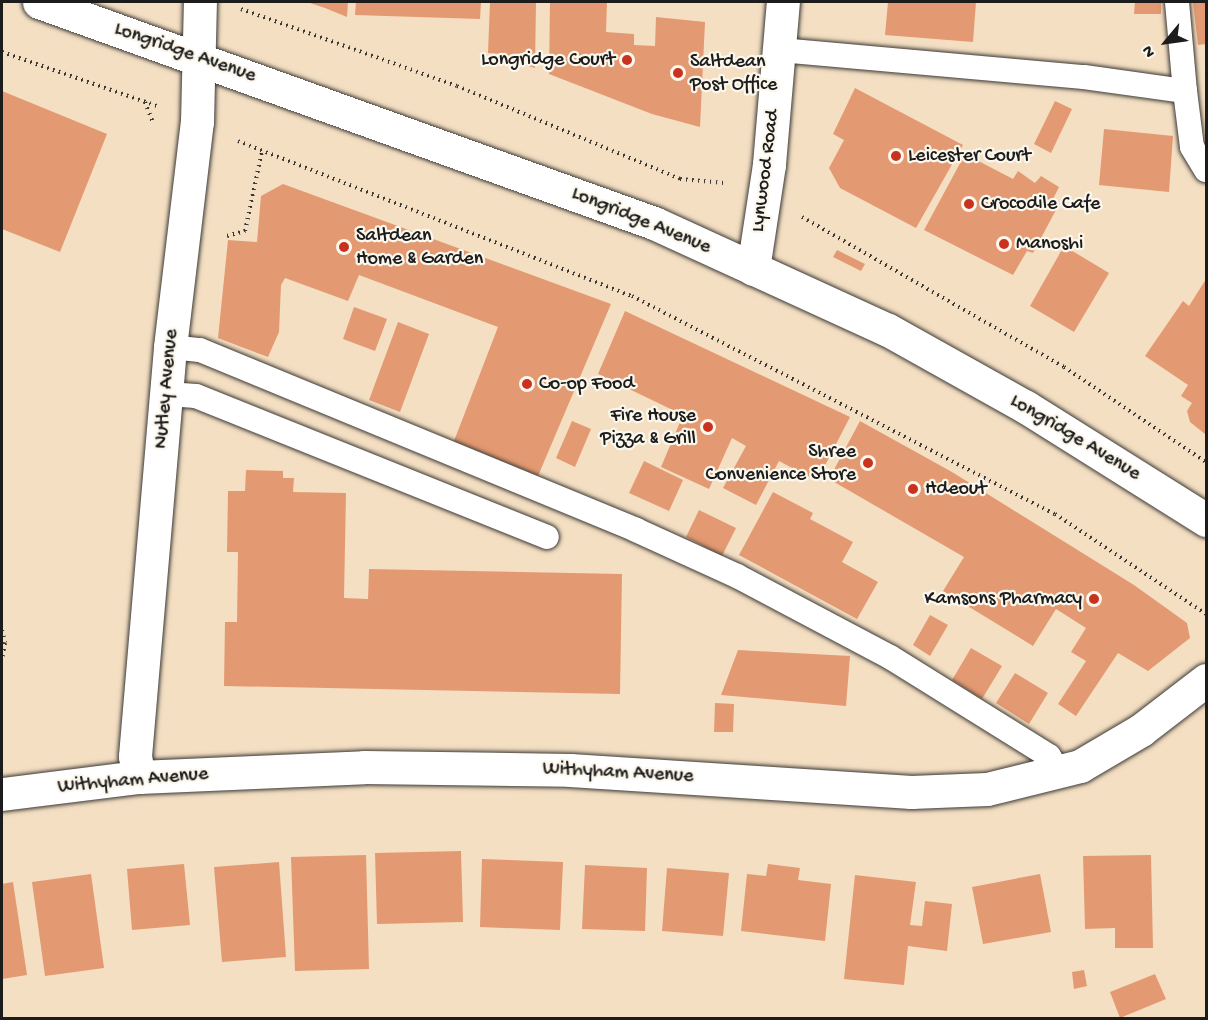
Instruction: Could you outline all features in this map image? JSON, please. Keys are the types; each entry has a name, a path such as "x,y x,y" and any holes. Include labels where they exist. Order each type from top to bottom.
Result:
{"street":[{"name":"Longridge Avenue","path":"39,2 199,57 654,223 888,330 1026,407 1206,520"},
{"name":"Nutley Avenue","path":"139,777 135,756 170,347 197,122 200,2"},
{"name":"Lynwood Road","path":"753,268 780,50 783,2"},
{"name":"Withyham Avenue","path":"2,794 139,777 364,767 570,770 920,792 987,789 1059,773 1141,730 1206,680"}],"lane":[{"path":"1177,2 1192,147 1206,170"},
{"path":"780,50 1084,77 1185,91"},
{"path":"170,347 200,350 636,530 727,571 890,657 1049,756 1059,773"},
{"path":"167,394 196,396 547,537"}],"path":[{"path":"2,52 197,122 632,296 1055,514 1206,614"},
{"path":"2,630 5,644 2,659"}],"building":[{"path":"307,2 348,2 347,17 325,8"},
{"path":"356,2 481,2 480,19 355,15"},
{"path":"490,2 536,2 535,68 502,58 501,54 488,53"},
{"name":"Longridge Court","path":"550,2 607,2 606,32 634,34 634,45 655,46 656,17 705,22 700,127 652,114 549,74"},
{"path":"888,2 976,2 973,42 885,35"},
{"path":"1135,2 1161,2 1161,14 1134,14"},
{"path":"1193,2 1206,2 1206,44 1198,45"},
{"name":"Leicester Court","path":"855,88 963,145 916,228 840,188 829,168 844,140 833,134"},
{"path":"2,91 107,134 60,252 2,229"},
{"path":"1055,101 1072,109 1051,153 1034,144"},
{"path":"1104,129 1173,136 1169,192 1099,185"},
{"path":"965,154 1013,179 1018,171 1035,183 1041,176 1059,187 1051,203 1057,208 1033,253 1027,251 1013,275 924,230"},
{"path":"283,184 611,304 538,476 454,441 498,327 359,275 348,301 285,278 281,285 279,332 268,357 218,338 228,240 257,242 261,196"},
{"path":"1064,246 1109,273 1074,332 1030,306"},
{"path":"837,250 865,264 861,271 833,257"},
{"path":"1206,279 1205,434 1190,422 1187,411 1192,403 1181,396 1188,385 1145,356 1183,301 1189,306"},
{"path":"354,307 387,319 375,351 343,339"},
{"path":"625,311 850,417 817,481 779,461 756,505 723,488 746,446 732,438 709,489 661,467 683,415 598,374"},
{"path":"398,322 429,334 400,412 369,400"},
{"path":"572,421 591,429 575,467 556,458"},
{"path":"860,421 952,472 1134,585 1187,623 1190,638 1148,671 1118,653 1076,716 1058,704 1086,661 1071,652 1086,628 1056,609 1033,646 943,591 964,557 829,479"},
{"path":"644,461 683,480 669,511 629,493"},
{"path":"246,470 283,471 283,478 294,478 293,492 346,493 344,598 368,599 369,569 622,574 620,694 224,686 225,622 237,622 238,552 227,552 228,491 245,491"},
{"path":"773,492 813,513 810,519 853,542 842,562 878,582 857,619 739,555"},
{"path":"699,510 736,528 722,556 686,537"},
{"path":"930,615 948,625 930,656 913,645"},
{"path":"971,648 1002,666 982,699 952,680"},
{"path":"738,650 850,656 846,706 721,695"},
{"path":"1015,673 1048,693 1029,724 996,703"},
{"path":"715,703 734,704 733,732 714,732"},
{"path":"461,851 463,922 377,924 375,853"},
{"path":"366,855 369,969 295,971 291,857"},
{"path":"1151,855 1153,948 1115,948 1115,928 1085,929 1083,856"},
{"path":"482,859 563,862 560,930 480,927"},
{"path":"279,862 286,957 222,962 214,867"},
{"path":"184,864 190,925 132,930 127,869"},
{"path":"768,864 800,868 798,880 831,884 825,941 741,931 747,874 766,876"},
{"path":"585,865 647,868 645,931 582,929"},
{"path":"667,868 729,873 723,936 662,931"},
{"path":"91,874 104,968 45,976 32,882"},
{"path":"1040,874 1051,932 983,944 972,887"},
{"path":"855,875 916,882 910,925 922,926 925,901 952,904 947,951 908,946 904,985 844,979"},
{"path":"13,882 27,975 2,979 2,884"},
{"path":"1084,970 1087,986 1074,989 1072,972"},
{"path":"1155,974 1166,999 1120,1018 1110,992"}],"place":[{"name":"Longridge Court","path":"627,60"},
{"name":"Saltdean Post Office","path":"678,73"},
{"name":"Leicester Court","path":"896,156"},
{"name":"Crocodile Cafe","path":"969,204"},
{"name":"Manoshi","path":"1004,244"},
{"name":"Saltdean Home & Garden","path":"344,247"},
{"name":"Co-op Food","path":"527,384"},
{"name":"Fire House Pizza & Grill","path":"708,427"},
{"name":"Shree Convenience Store","path":"868,463"},
{"name":"Hdeout","path":"913,489"},
{"name":"Kamsons Pharmacy","path":"1094,599"}]}
